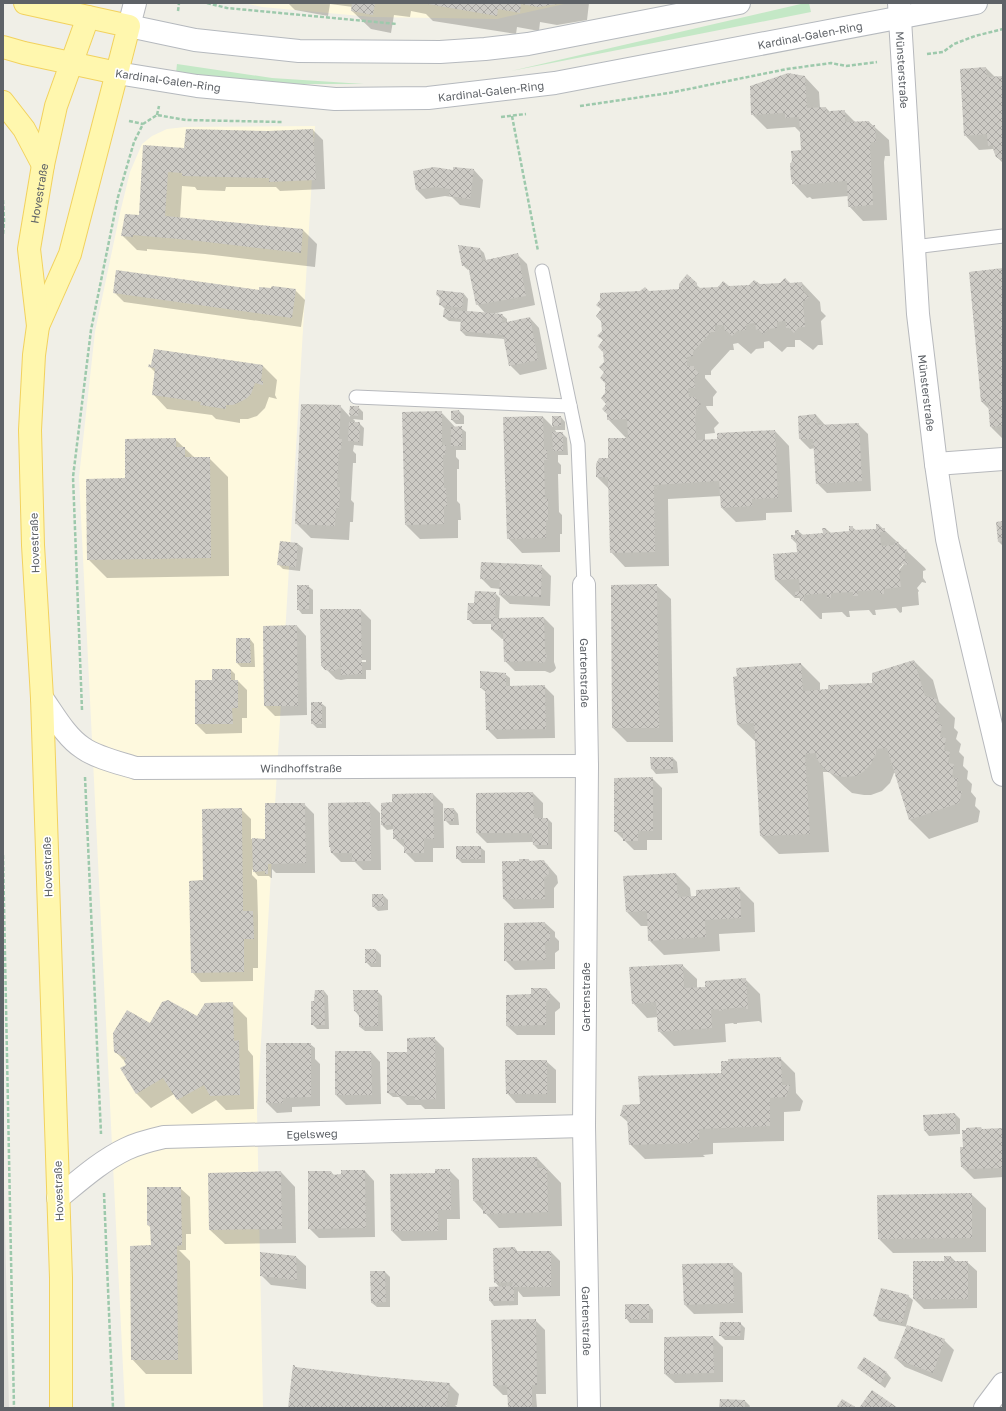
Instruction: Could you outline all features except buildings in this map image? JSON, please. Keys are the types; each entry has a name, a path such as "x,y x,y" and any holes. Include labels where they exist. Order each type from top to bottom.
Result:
{"main road":[{"path":"25,3 90,10 129,26"},
{"name":"Hovestraße","path":"61,1408 61,1278 42,698 33,545 30,430 34,355 38,326 29,249 43,165 56,106 90,10"},
{"name":"Hovestraße","path":"38,326 70,254 129,26"},
{"name":"Kardinal-Galen-Ring","path":"3,47 117,73"},
{"path":"3,102 24,129 43,165"}],"street":[{"path":"135,3 129,26 196,40 299,51 389,52 462,50 528,44 740,3"},
{"name":"Kardinal-Galen-Ring","path":"117,73 197,86 335,99 428,98 555,83 726,50 900,10 976,3"},
{"name":"Münsterstraße","path":"900,10 918,314 936,464 947,539 1003,775"},
{"path":"936,464 1003,459"},
{"name":"Gartenstraße","path":"584,585 587,766 584,1126 588,1408"},
{"name":"Windhoffstraße","path":"42,698 72,738 84,749 110,760 136,768 587,766"},
{"name":"Egelsweg","path":"58,1198 102,1162 127,1148 164,1137 584,1126"},
{"path":"985,1408 1003,1384"}],"lane":[{"path":"914,247 1003,236"},
{"path":"542,271 578,444 584,585"},
{"path":"356,396 570,406"}],"path":[{"path":"207,3 227,8 401,25"},
{"path":"943,52 954,44 975,36 1003,29"},
{"path":"575,107 669,93 787,69 831,63 846,66"},
{"path":"497,117 528,114"},
{"path":"82,710 73,477 91,330 118,197 134,142 143,124 157,115 186,120 290,122"},
{"path":"512,116 542,271"},
{"path":"3,200 3,235"},
{"path":"84,749 114,1408"},
{"path":"3,855 14,1408"}],"shaded area":[{"path":"244,3 569,3 497,19 372,17 262,7"},
{"path":"315,126 257,1110 263,1408 125,1408 79,477 95,332 130,172 142,144 152,136 167,129 185,127"},
{"path":"3,1135 9,1408 3,1408"}],"green space":[{"path":"809,3 811,12 511,71"},
{"path":"177,64 272,78 364,84 293,84 176,73"}]}
